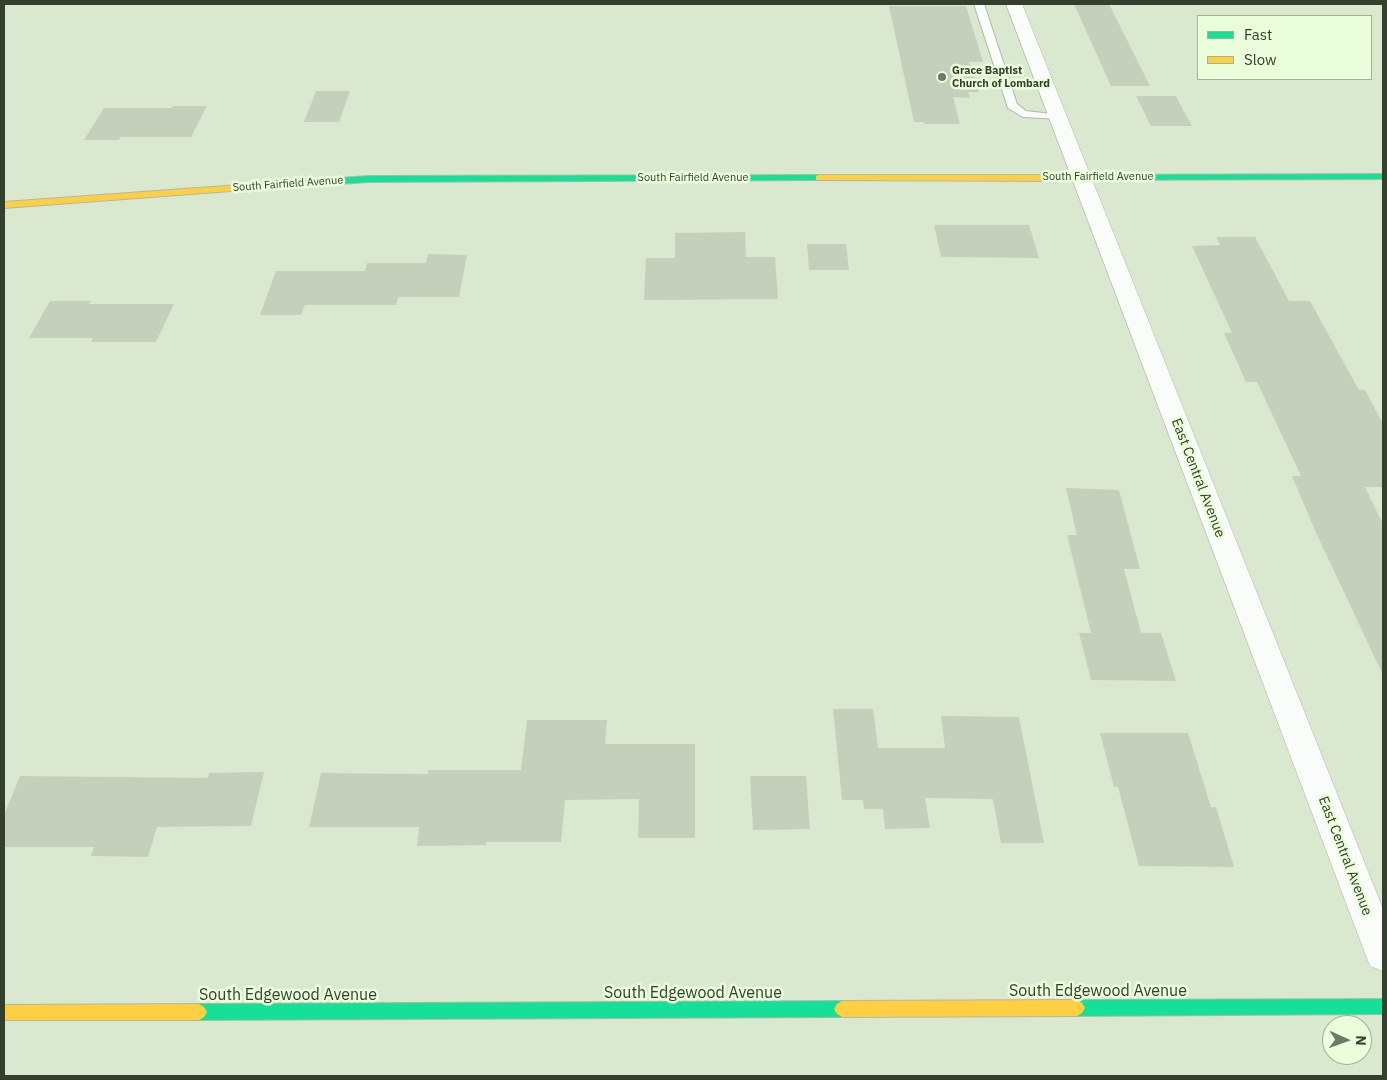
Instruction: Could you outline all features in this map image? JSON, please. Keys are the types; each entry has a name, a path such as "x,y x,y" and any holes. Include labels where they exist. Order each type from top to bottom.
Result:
{"street":[{"name":"East Central Avenue","path":"1014,4 1383,953"},
{"name":"South Fairfield Avenue","path":"4,205 368,179 1383,177"},
{"name":"South Edgewood Avenue","path":"4,1013 1383,1006"}],"lane":[{"path":"979,4 1012,106 1023,114 1058,117"}],"building":[{"path":"1074,4 1109,4 1150,86 1111,86"},
{"name":"Grace Baptist Church of Lombard","path":"889,6 966,6 983,62 969,62 979,92 968,92 970,98 953,97 960,124 925,124 924,122 914,122"},
{"path":"316,91 350,91 339,122 304,122"},
{"path":"1136,96 1176,96 1192,126 1151,126"},
{"path":"173,106 207,106 191,137 120,137 119,140 84,140 104,108 172,108"},
{"path":"934,225 1029,225 1039,258 941,257"},
{"path":"745,232 746,257 775,257 778,299 644,300 646,258 675,258 675,233"},
{"path":"1216,237 1255,237 1289,301 1310,301 1359,390 1365,390 1383,424 1383,487 1365,487 1383,524 1383,675 1317,535 1292,476 1301,476 1257,382 1246,382 1224,333 1232,333 1192,246 1220,245"},
{"path":"807,244 846,244 849,270 809,270"},
{"path":"428,254 467,255 459,297 398,297 396,305 305,305 301,315 260,315 276,271 365,271 367,263 426,263"},
{"path":"50,301 91,301 89,304 174,304 156,342 91,342 93,338 29,338"},
{"path":"1066,488 1119,490 1140,569 1124,569 1141,633 1161,633 1176,681 1091,680 1079,633 1091,633 1067,535 1077,535"},
{"path":"833,709 873,709 878,748 945,748 941,716 1019,717 1044,843 1001,843 993,799 925,798 930,828 885,829 883,809 864,809 863,800 842,800"},
{"path":"527,720 607,720 605,744 695,744 695,838 638,838 639,799 565,800 561,842 486,842 486,845 417,846 419,827 309,827 321,773 428,774 428,770 521,770"},
{"path":"1100,733 1188,733 1211,807 1216,807 1234,867 1139,866 1118,787 1114,787"},
{"path":"264,772 251,826 157,827 148,857 91,856 94,847 4,847 4,815 20,776 208,778 209,773"},
{"path":"750,776 806,776 810,829 753,830"}],"traffic: fast":[{"path":"1078,178 1383,177"},
{"path":"295,184 369,179 819,178"},
{"path":"1077,1008 1383,1006"},
{"path":"199,1012 842,1009"}],"traffic: slow":[{"path":"819,178 1078,178"},
{"path":"4,205 295,184"},
{"path":"842,1009 1077,1008"},
{"path":"4,1013 199,1012"}],"place":[{"name":"Grace Baptist Church of Lombard","path":"942,77"}]}
